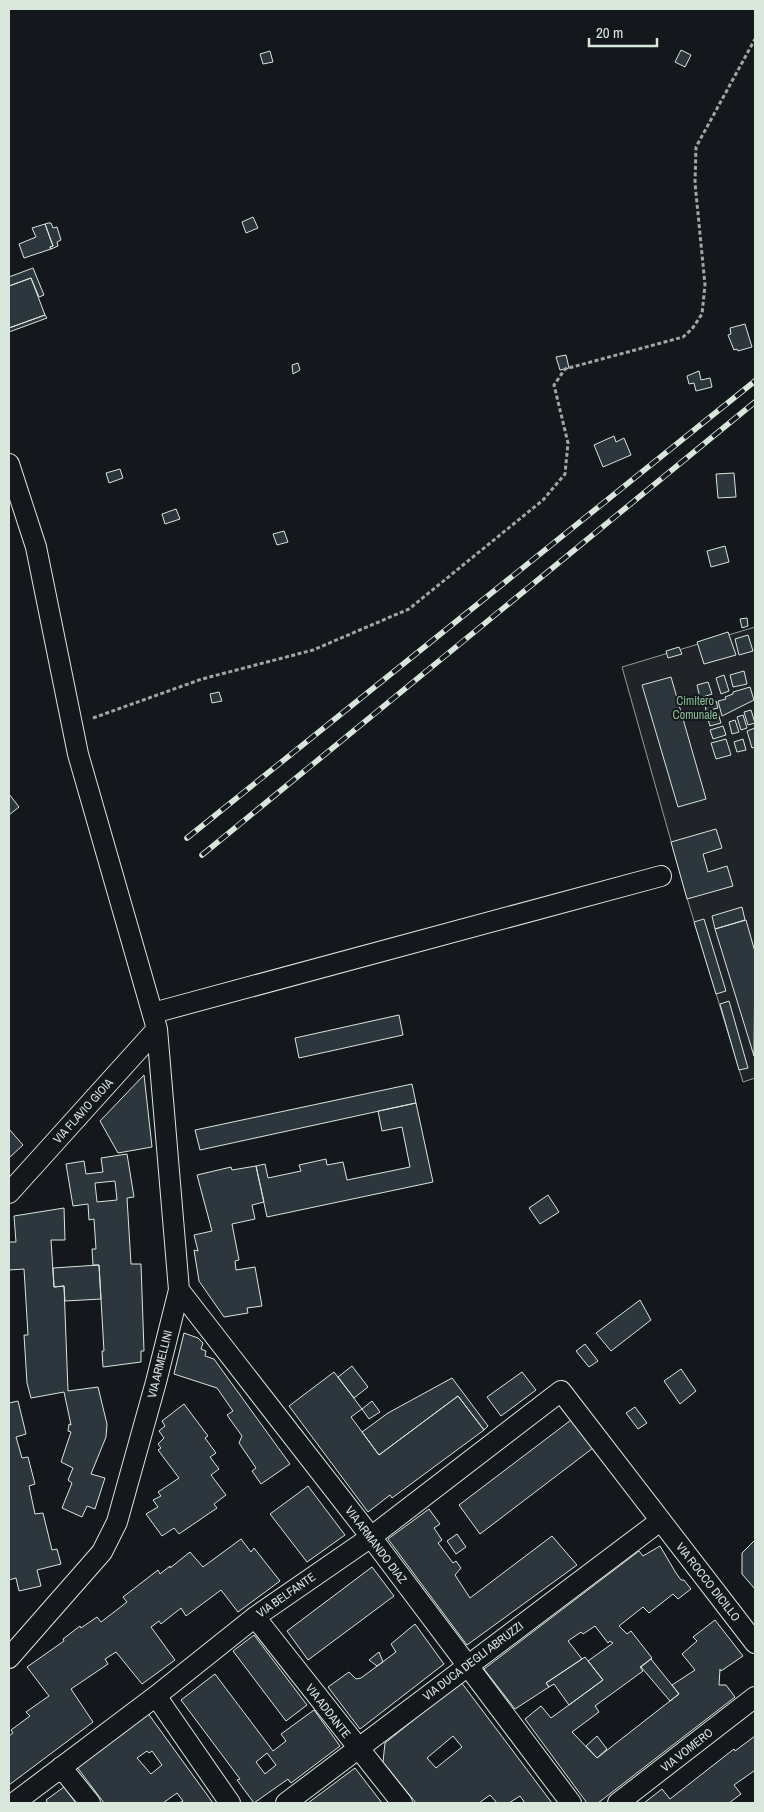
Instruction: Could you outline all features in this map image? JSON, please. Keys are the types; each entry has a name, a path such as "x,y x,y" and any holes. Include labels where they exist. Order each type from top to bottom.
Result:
{"street":[{"name":"VIA ARMELLINI","path":"9,464 36,547 78,754 155,1021 178,1290 156,1382 118,1522 102,1552 9,1658"},
{"path":"155,1021 661,876"},
{"name":"VIA FLAVIO GIOIA","path":"9,1193 155,1021"},
{"name":"VIA ARMANDO DIAZ","path":"178,1290 371,1537 571,1803"},
{"name":"VIA BELFANTE","path":"14,1803 156,1696 255,1617 371,1537 561,1391"},
{"name":"VIA ROCCO DICILLO","path":"561,1391 755,1644"},
{"name":"VIA DUCA DEGLI ABRUZZI","path":"286,1803 660,1521"},
{"name":"VIA ADDANTE","path":"255,1617 402,1803"},
{"path":"156,1696 230,1803"},
{"name":"VIA VOMERO","path":"618,1803 755,1697"},
{"path":"61,1767 90,1803"}],"path":[{"path":"78,754 93,718 202,679 313,650 409,609 543,500 565,474 568,443 554,385 565,369 683,337 692,329 702,314 706,285 695,183 696,147 755,39"}],"green space":[{"name":"Cimitero Comunale","path":"755,627 755,1078 743,1082 687,898 622,667"}],"building":[{"path":"681,50 691,55 685,67 675,62"},
{"path":"270,51 273,62 263,64 260,54"},
{"path":"253,217 258,228 246,233 242,222"},
{"path":"51,223 53,228 57,227 61,240 57,242 58,246 51,249 50,247 53,246 45,224"},
{"path":"45,224 53,246 50,247 51,249 24,258 19,244 36,237 32,228"},
{"path":"33,268 44,295 39,297 31,278 9,286 9,277"},
{"path":"31,278 45,315 9,328 9,286"},
{"path":"45,315 47,318 9,332 9,328"},
{"path":"745,324 752,347 738,351 737,349 734,350 728,335 731,334 730,328"},
{"path":"566,355 569,368 560,370 556,357"},
{"path":"298,363 300,370 293,374 292,365"},
{"path":"699,371 701,380 710,378 712,387 696,391 694,383 689,384 687,376"},
{"path":"614,436 616,442 624,438 631,455 603,467 594,445"},
{"path":"120,469 123,478 109,483 106,473"},
{"path":"734,473 736,497 718,498 716,474"},
{"path":"176,509 180,519 165,524 162,514"},
{"path":"284,531 288,542 277,545 273,534"},
{"path":"725,546 729,562 711,567 707,551"},
{"path":"747,618 748,626 742,628 740,619"},
{"path":"728,632 736,655 704,664 697,642"},
{"path":"748,635 753,651 739,655 735,639"},
{"path":"679,647 682,654 668,658 666,651"},
{"path":"744,671 747,684 733,687 730,675"},
{"path":"724,675 729,691 721,694 716,678"},
{"path":"671,677 706,799 678,807 642,685"},
{"path":"708,682 712,694 700,698 697,685"},
{"path":"750,687 754,700 722,716 718,701 726,699 725,697 733,694 733,692"},
{"path":"219,692 222,701 212,703 210,694"},
{"path":"716,701 718,708 706,711 705,704"},
{"path":"751,710 755,723 748,725 744,712"},
{"path":"718,713 721,723 710,726 707,716"},
{"path":"743,715 747,728 741,730 737,717"},
{"path":"735,720 739,732 732,734 729,722"},
{"path":"723,726 726,735 713,739 710,730"},
{"path":"755,728 755,747 752,748 747,731"},
{"path":"726,739 731,755 716,759 711,743"},
{"path":"743,739 746,750 737,752 734,742"},
{"path":"9,794 19,807 9,815"},
{"path":"716,829 722,848 703,854 708,872 727,866 733,886 687,899 671,842"},
{"path":"742,907 745,920 715,929 712,916"},
{"path":"704,919 726,991 716,994 694,922"},
{"path":"746,920 755,952 754,1056 715,929"},
{"path":"729,1001 748,1068 739,1070 720,1004"},
{"path":"399,1015 403,1035 299,1058 295,1038"},
{"path":"144,1075 152,1147 118,1153 100,1121"},
{"path":"412,1084 416,1103 200,1150 195,1130"},
{"path":"416,1103 433,1182 267,1217 256,1166 265,1164 268,1178 301,1171 299,1165 326,1159 327,1165 343,1162 347,1180 410,1167 402,1127 382,1131 378,1111"},
{"path":"9,1129 23,1145 9,1158"},
{"path":"127,1154 134,1197 127,1198 131,1264 141,1264 144,1351 141,1351 141,1362 103,1367 102,1351 104,1351 99,1265 93,1265 92,1249 96,1249 94,1219 89,1220 88,1204 73,1206 66,1164 84,1161 86,1174 103,1172 101,1158","holes":["115,1181 117,1200 97,1202 95,1183"]},
{"path":"256,1166 264,1202 252,1205 255,1219 232,1224 239,1260 235,1261 236,1270 255,1267 262,1306 247,1308 248,1313 224,1317 199,1281 194,1250 198,1251 194,1235 212,1231 197,1175 231,1167 232,1170"},
{"path":"548,1195 559,1212 540,1224 529,1208"},
{"path":"64,1208 65,1240 51,1240 54,1287 64,1286 68,1391 98,1387 107,1424 106,1437 91,1474 105,1478 95,1509 87,1506 82,1517 62,1508 72,1483 68,1480 73,1468 61,1462 71,1432 68,1431 69,1424 71,1425 64,1392 31,1398 27,1383 24,1335 28,1335 24,1269 9,1270 9,1242 16,1242 14,1216"},
{"path":"99,1265 101,1299 65,1301 64,1286 54,1287 53,1268"},
{"path":"640,1300 651,1320 611,1351 596,1333"},
{"path":"184,1333 198,1338 203,1343 201,1349 206,1351 205,1356 214,1359 290,1464 261,1484 252,1471 256,1468 239,1443 242,1436 227,1415 233,1411 217,1388 174,1374"},
{"path":"585,1344 598,1361 589,1367 576,1351"},
{"path":"352,1366 368,1387 354,1398 338,1377"},
{"path":"681,1369 696,1391 680,1404 664,1381"},
{"path":"334,1372 362,1409 351,1417 379,1455 458,1396 484,1430 392,1498 390,1495 368,1512 289,1406"},
{"path":"522,1372 536,1390 501,1416 487,1397"},
{"path":"452,1378 488,1426 484,1430 458,1396 379,1455 362,1432 388,1413"},
{"path":"18,1401 26,1434 16,1437 22,1458 28,1457 35,1484 29,1486 35,1514 43,1513 52,1550 57,1549 61,1564 37,1570 41,1586 19,1591 16,1578 9,1580 9,1403"},
{"path":"372,1401 380,1412 369,1419 362,1409"},
{"path":"184,1404 208,1436 205,1438 216,1453 210,1457 219,1469 211,1475 226,1495 214,1504 217,1508 179,1534 174,1528 162,1536 146,1514 158,1507 153,1500 161,1496 158,1492 179,1478 158,1450 161,1448 158,1444 164,1438 159,1431 165,1426 162,1421"},
{"path":"635,1407 647,1423 638,1429 626,1413"},
{"path":"575,1417 597,1445 480,1534 459,1505"},
{"path":"308,1486 345,1535 307,1562 270,1514"},
{"path":"429,1509 440,1524 434,1528 442,1540 438,1543 453,1563 456,1561 461,1568 455,1575 470,1598 552,1536 577,1565 467,1645 388,1539"},
{"path":"457,1534 466,1547 456,1554 447,1541"},
{"path":"241,1539 251,1552 254,1548 280,1581 238,1612 221,1590 186,1616 181,1608 161,1624 159,1621 151,1627 175,1660 142,1684 116,1652 105,1659 108,1664 71,1689 93,1722 9,1785 9,1736 13,1733 11,1730 30,1716 26,1712 49,1696 27,1667 64,1641 63,1639 80,1626 81,1628 97,1617 101,1622 127,1602 123,1597 158,1570 160,1574 190,1552 203,1567"},
{"path":"755,1540 755,1589 742,1574 742,1553"},
{"path":"660,1546 681,1580 684,1580 691,1589 678,1599 673,1594 649,1613 643,1607 619,1626 627,1634 631,1631 652,1658 640,1667 643,1671 595,1706 599,1712 572,1732 597,1758 679,1694 672,1685 695,1670 682,1654 697,1641 693,1637 715,1620 743,1656 721,1671 720,1669 719,1685 726,1685 735,1697 598,1803 587,1803 525,1719 541,1706 551,1718 603,1680 588,1661 613,1643 610,1641 608,1643 595,1626 583,1634 581,1632 568,1641 582,1659 546,1683 549,1687 515,1709 484,1669 639,1551 643,1556"},
{"path":"372,1567 394,1596 308,1660 287,1631"},
{"path":"415,1624 444,1664 360,1729 328,1687 349,1672 356,1679 361,1678 396,1652 391,1644"},
{"path":"254,1635 307,1705 286,1721 233,1651"},
{"path":"379,1652 383,1662 377,1666 369,1660"},
{"path":"585,1657 603,1680 569,1705 554,1684 549,1687 546,1683"},
{"path":"651,1659 679,1694 670,1701 641,1667"},
{"path":"215,1674 273,1751 286,1741 281,1734 314,1710 340,1746 291,1783 288,1779 254,1803 237,1780 240,1779 181,1700","holes":["267,1753 276,1765 265,1774 256,1762"]},
{"path":"461,1682 552,1803 525,1803 520,1796 509,1803 497,1803 490,1795 479,1803 416,1803 383,1762 385,1743","holes":["453,1736 462,1747 436,1768 427,1758"]},
{"path":"147,1712 213,1803 179,1803 183,1801 177,1793 163,1803 104,1803 77,1767 122,1734 120,1731","holes":["147,1751 149,1753 152,1751 162,1765 151,1774 137,1758"]},
{"path":"597,1736 607,1749 597,1758 586,1746"},
{"path":"755,1736 755,1773 754,1771 734,1785 741,1794 729,1803 644,1803 662,1789 670,1799 734,1749 735,1751"},
{"path":"355,1768 382,1803 308,1803"},
{"path":"64,1787 76,1803 48,1803 46,1800"}],"railway":[{"path":"187,838 755,381"},
{"path":"202,855 755,402"}]}
